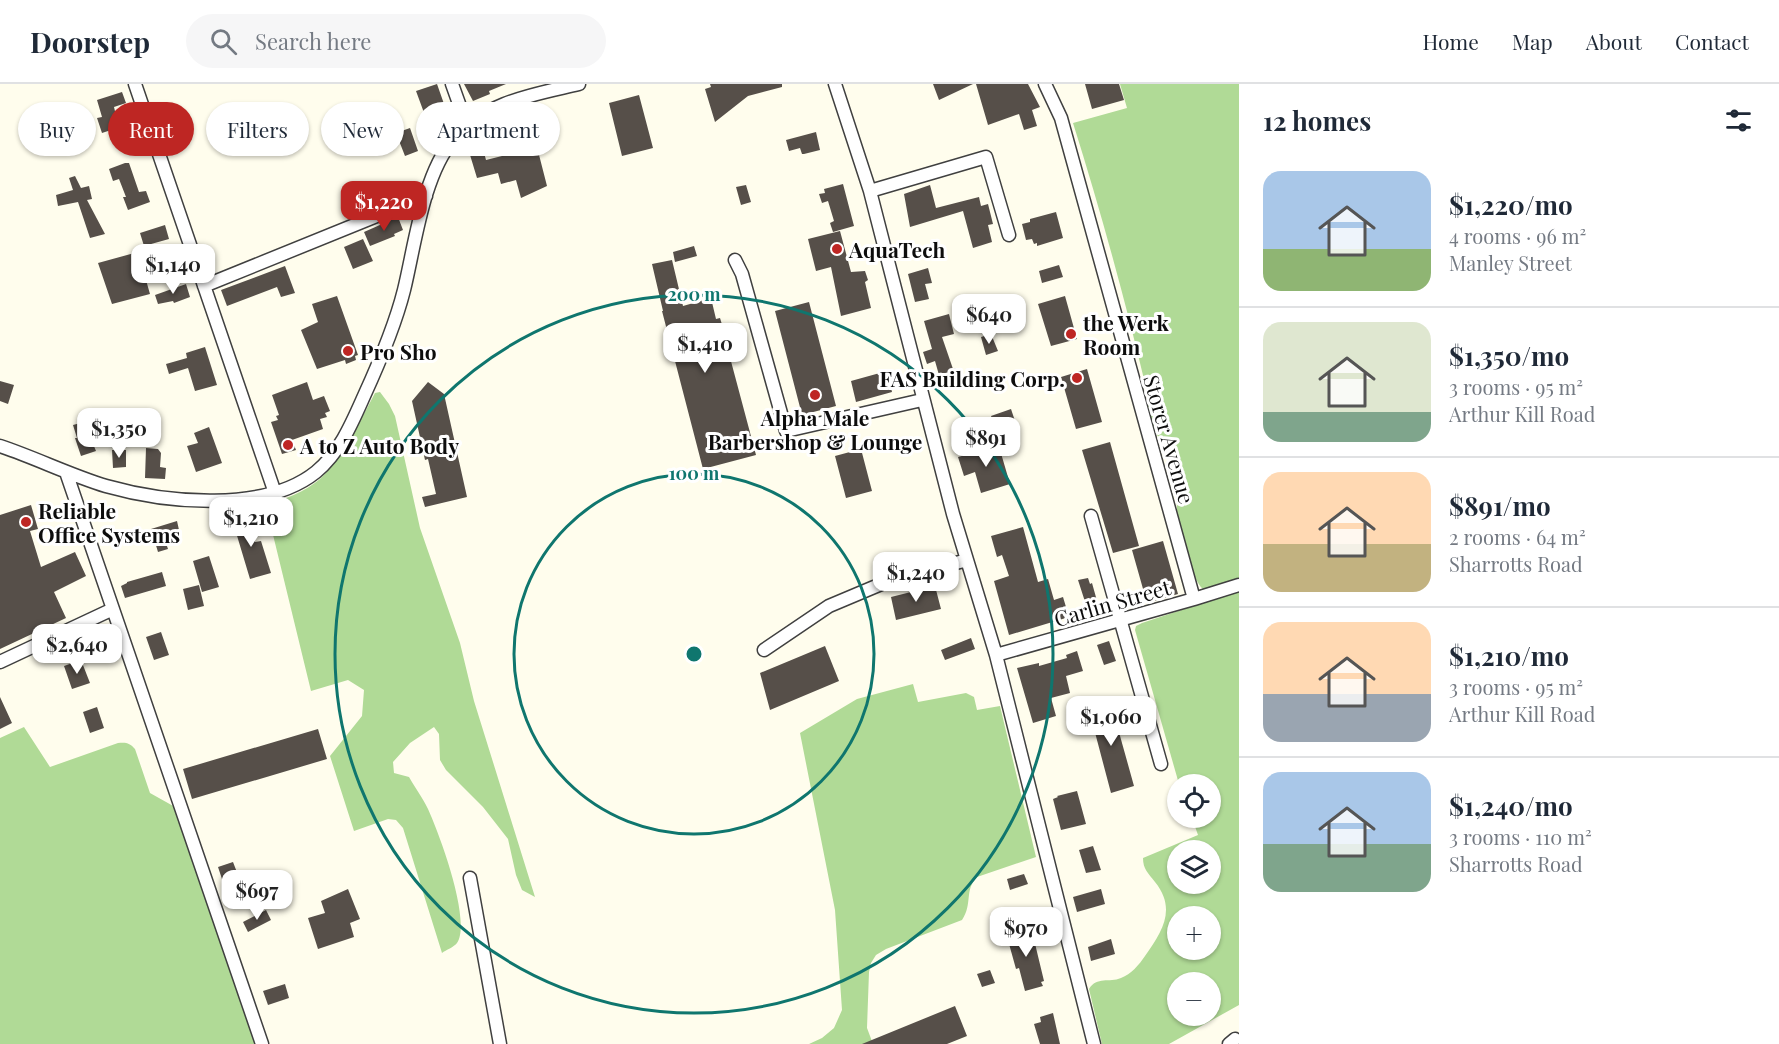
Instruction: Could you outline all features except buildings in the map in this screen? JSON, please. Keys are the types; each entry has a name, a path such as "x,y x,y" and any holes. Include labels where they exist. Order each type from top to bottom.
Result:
{"street":[{"path":"135,84 275,493"},
{"path":"452,84 459,102"},
{"path":"509,102 579,84"},
{"path":"835,84 870,191 952,514 996,656 1094,1044"},
{"name":"Storer Avenue","path":"1045,84 1061,118 1194,599"},
{"path":"0,446 107,486 185,499 234,500 275,493 301,482 316,472 330,458 349,428 376,369 394,322 426,196 442,156"},
{"path":"870,191 986,157 1009,235"},
{"path":"204,286 426,196"},
{"path":"735,260 742,274 786,431 922,400"},
{"path":"66,472 262,1044"},
{"path":"1092,516 1161,764"},
{"path":"764,650 829,606 886,582 967,560"},
{"name":"Carlin Street","path":"996,656 1239,585"},
{"path":"0,662 113,609"},
{"path":"470,878 500,1044"}],"green space":[{"path":"1120,84 1239,84 1239,580 1203,589 1195,577 1184,546 1178,520 1173,469 1149,417 1149,400 1132,330 1073,123 1127,108"},
{"path":"380,392 395,416 420,528 460,643 474,701 535,897 522,890 516,875 508,839 483,807 446,770 440,760 439,734 434,727 410,743 393,762 394,773 409,777 426,805 452,877 461,932 457,943 442,953 403,828 396,820 388,819 354,831 330,756 362,716 364,690 348,680 311,691 266,506 314,484 329,470 344,450 375,393"},
{"path":"1239,591 1239,1005 1221,1015 1221,972 1167,972 1167,1026 1201,1026 1169,1044 1102,1044 1089,989 1096,982 1121,978 1134,969 1157,938 1165,920 1166,911 1162,892 1145,868 1143,858 1167,848 1167,894 1221,894 1221,840 1186,840 1198,835 1196,828 1221,828 1221,774 1176,774 1135,630 1136,626"},
{"path":"913,684 918,702 966,693 974,697 977,710 1000,706 1036,857 977,877 971,887 962,920 876,955 869,972 867,1028 873,1044 809,1044 822,1038 834,1028 842,1010 835,910 800,733 857,699"},
{"path":"24,727 50,767 118,743 128,743 135,749 150,793 175,807 256,1044 0,1044 0,738"}],"place":[{"name":"AquaTech","path":"837,249"},
{"name":"the Werk Room","path":"1071,334"},
{"name":"Pro Sho","path":"348,351"},
{"name":"FAS Building Corp.","path":"1077,378"},
{"name":"Alpha Male Barbershop & Lounge","path":"815,395"},
{"name":"A to Z Auto Body","path":"288,445"},
{"name":"Reliable Office Systems","path":"26,522"}]}
